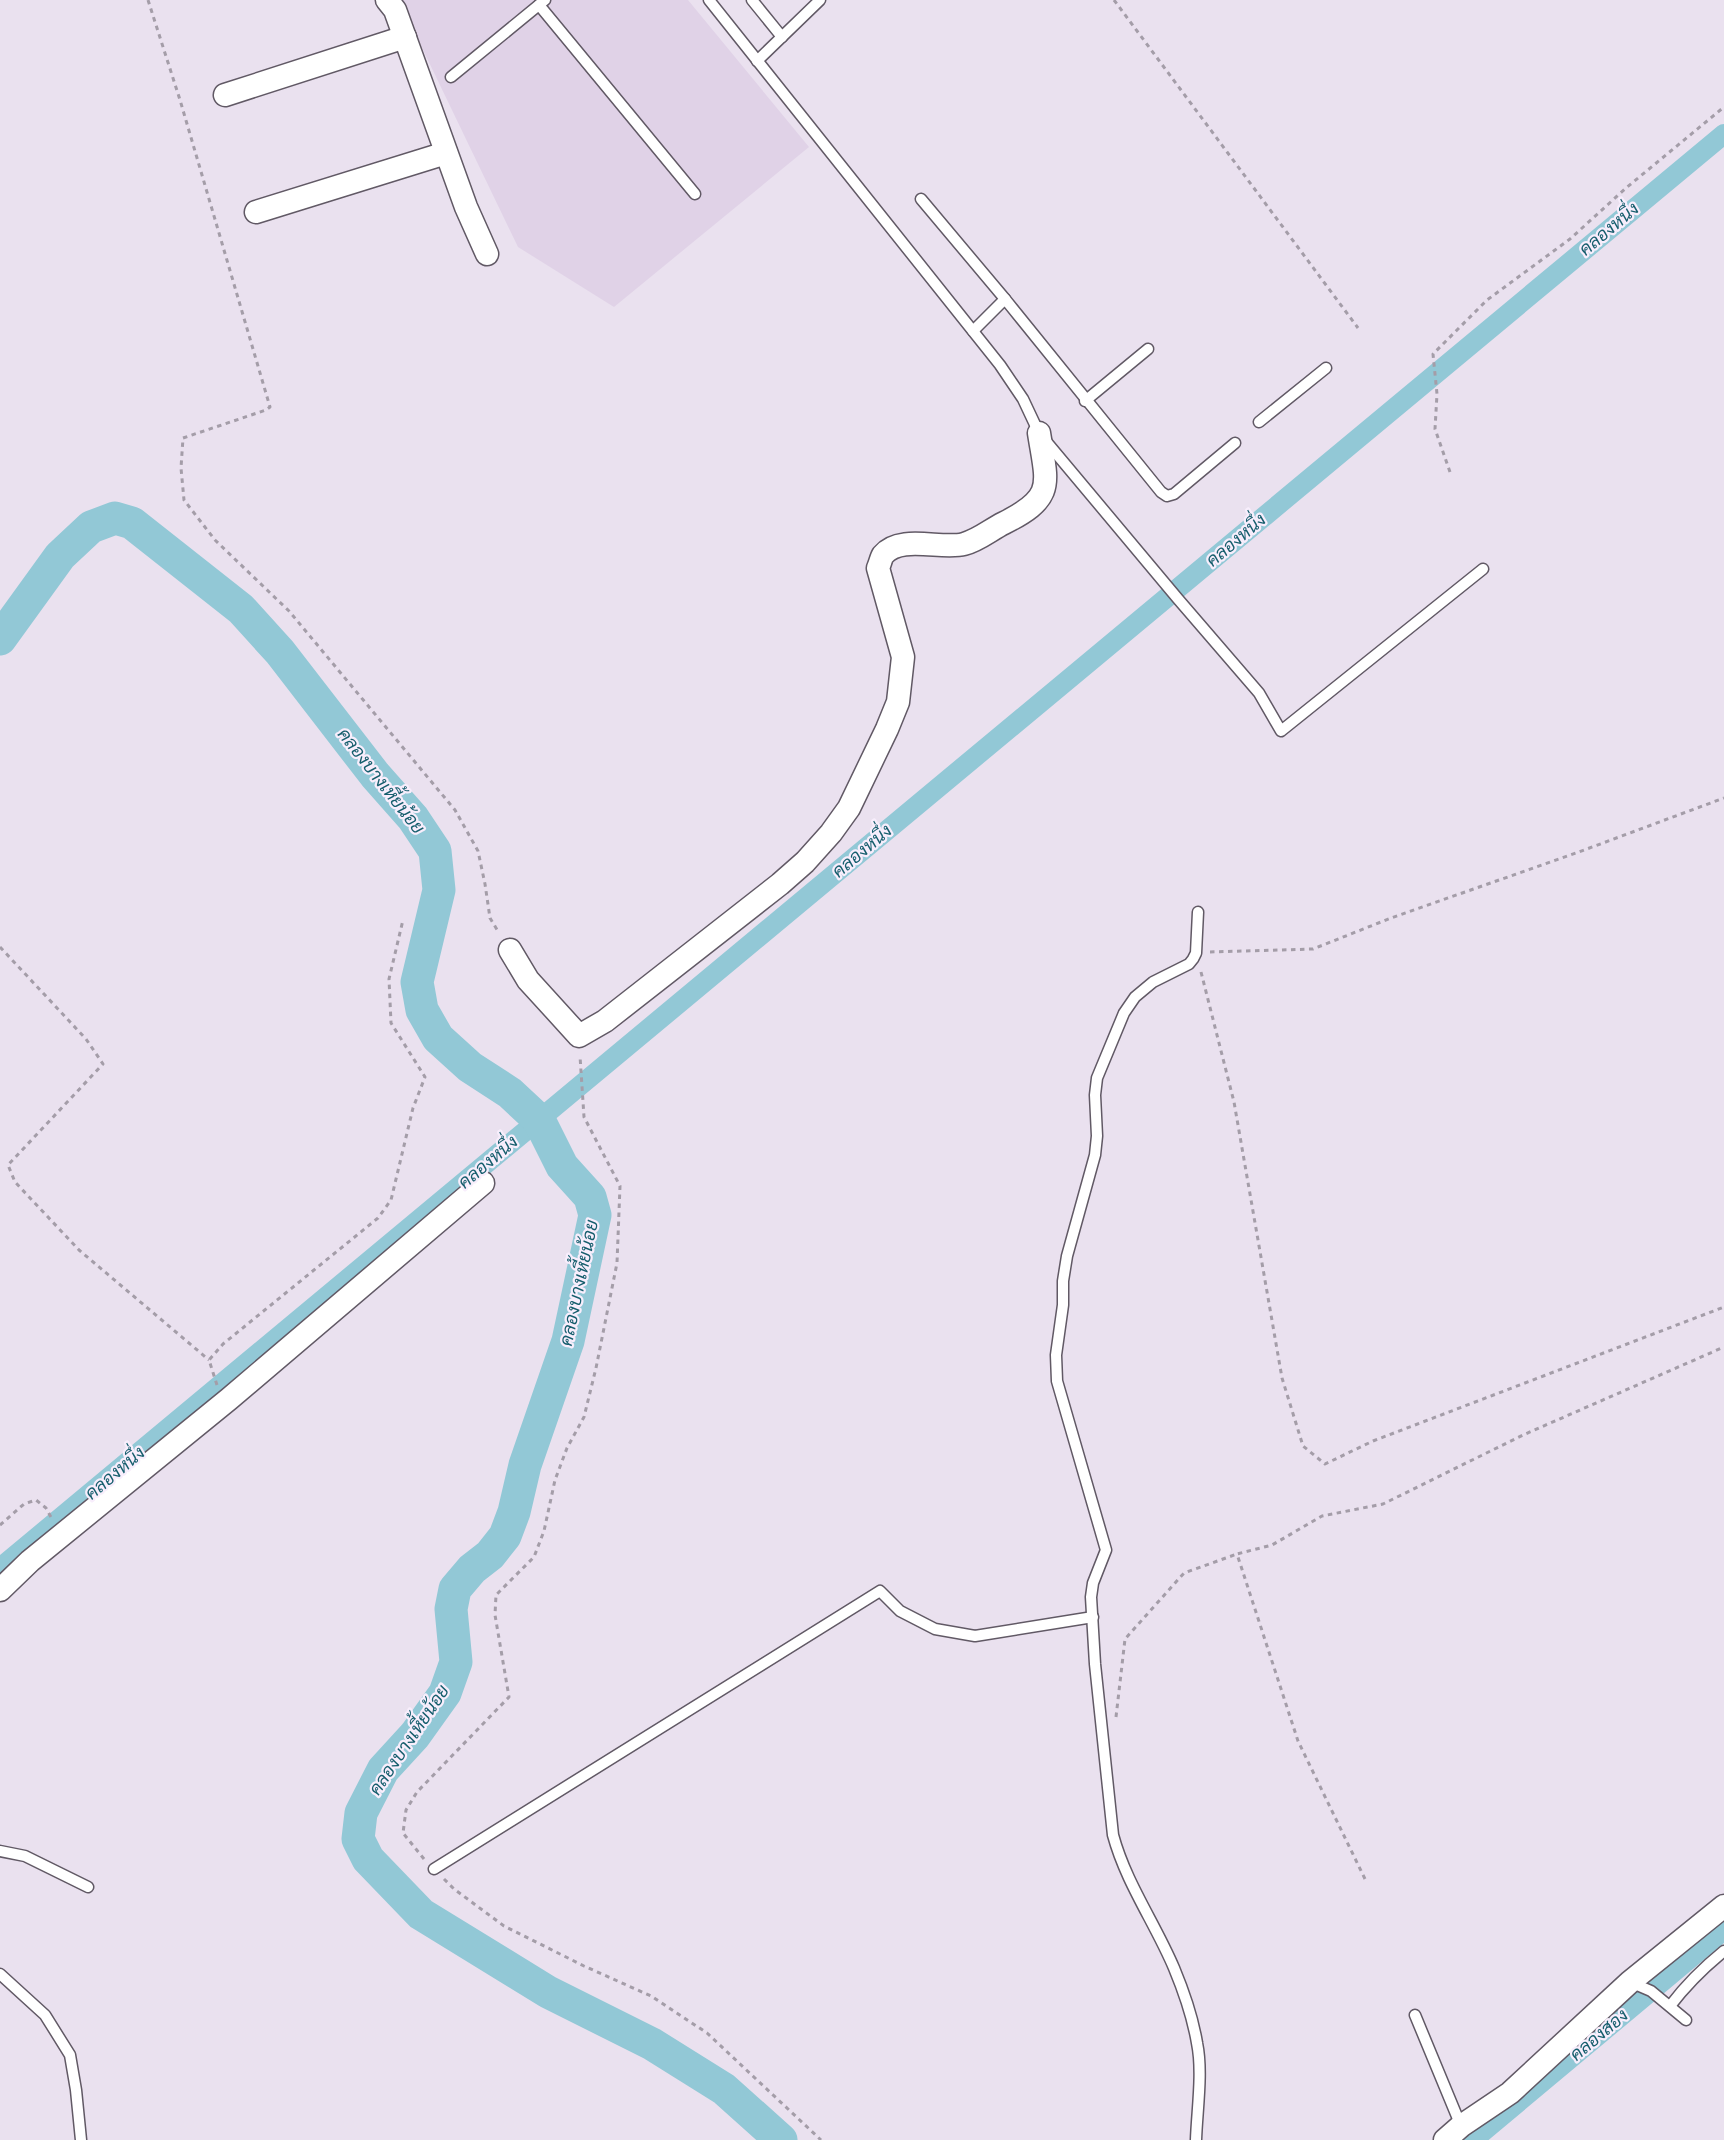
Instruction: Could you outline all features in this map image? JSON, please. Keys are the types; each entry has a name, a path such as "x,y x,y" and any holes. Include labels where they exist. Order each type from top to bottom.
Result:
{"street":[{"path":"387,0 395,10 466,207 487,254"},
{"path":"225,95 405,37"},
{"path":"256,212 446,153"},
{"path":"510,950 528,980 579,1036 605,1021 805,862 831,833 849,808 898,702 903,657 878,568 884,555 904,544 961,545 975,540 1029,510 1040,500 1044,487 1046,472 1040,433"},
{"path":"0,1590 30,1561 229,1399 483,1183"},
{"path":"1453,2133 1510,2093 1633,1983 1724,1906"}],"lane":[{"path":"709,0 1012,381 1040,433 1259,693 1281,731 1483,569"},
{"path":"752,0 782,37"},
{"path":"757,61 820,0"},
{"path":"451,77 542,2 695,194"},
{"path":"921,199 1161,492 1167,496 1174,494 1235,442"},
{"path":"973,331 1005,299"},
{"path":"1085,401 1149,349"},
{"path":"1259,422 1326,368"},
{"path":"1196,2140 1198,2044 1174,1968 1119,1859 1113,1834 1095,1664 1091,1597 1093,1583 1106,1550 1057,1381 1056,1355 1067,1256 1095,1155 1098,1130 1096,1087 1110,1044 1124,1013 1135,997 1153,982 1189,964 1196,953 1198,912"},
{"path":"434,1869 880,1591 900,1611 935,1629 975,1636 1093,1617"},
{"path":"0,1851 25,1856 88,1887"},
{"path":"1666,2003 1724,1951"},
{"path":"0,1974 45,2015 70,2055 81,2140"},
{"path":"1633,1983 1651,1991 1686,2020"},
{"path":"1415,2015 1453,2133"}],"path":[{"path":"148,0 180,100 270,407 183,438 181,468 184,501 215,540 289,611 455,810 478,851 490,918 510,950"},
{"path":"1114,0 1358,328"},
{"path":"1450,472 1435,429 1437,394 1433,354 1487,300 1570,239 1626,188 1724,107"},
{"path":"1724,798 1391,918 1313,949 1226,950 1196,953 1234,1102 1282,1378 1302,1446 1324,1464 1373,1441 1724,1307"},
{"path":"209,1360 223,1344 378,1218 392,1200 413,1108 424,1077 391,1023 389,979 404,920"},
{"path":"0,947 86,1039 103,1064 8,1165 15,1182 79,1250 209,1360 212,1372"},
{"path":"579,1036 584,1117 620,1186 616,1263 596,1368 584,1417 567,1448 555,1480 544,1531 534,1557 496,1595 495,1615 508,1697 417,1792 405,1810 403,1833 414,1848 454,1889 504,1926 651,1996 708,2033 821,2140"},
{"path":"1116,1725 1125,1639 1184,1573 1237,1554 1272,1545 1322,1516 1383,1504 1523,1435 1724,1347"},
{"path":"0,1526 24,1504 36,1500 46,1508"},
{"path":"1237,1554 1298,1741 1365,1879"}],"shaded area":[{"path":"399,0 688,0 809,147 614,307 518,247"}],"waterway":[{"name":"คลองหนึ่ง","path":"0,1568 1724,134"},
{"name":"คลองบางเหี้ยน้อย","path":"0,639 60,556 91,527 115,518 132,523 241,609 280,652 375,775 413,818 435,851 439,890 417,982 422,1010 438,1038 470,1067 510,1093 539,1120 562,1166 590,1197 595,1215 568,1341 525,1465 514,1512 505,1536 490,1555 472,1569 455,1589 451,1609 456,1662 445,1693 415,1735 383,1770 361,1813 358,1839 368,1859 421,1914 548,1992 652,2044 724,2089 781,2140"},
{"name":"คลองสอง","path":"1473,2140 1724,1930"}]}
